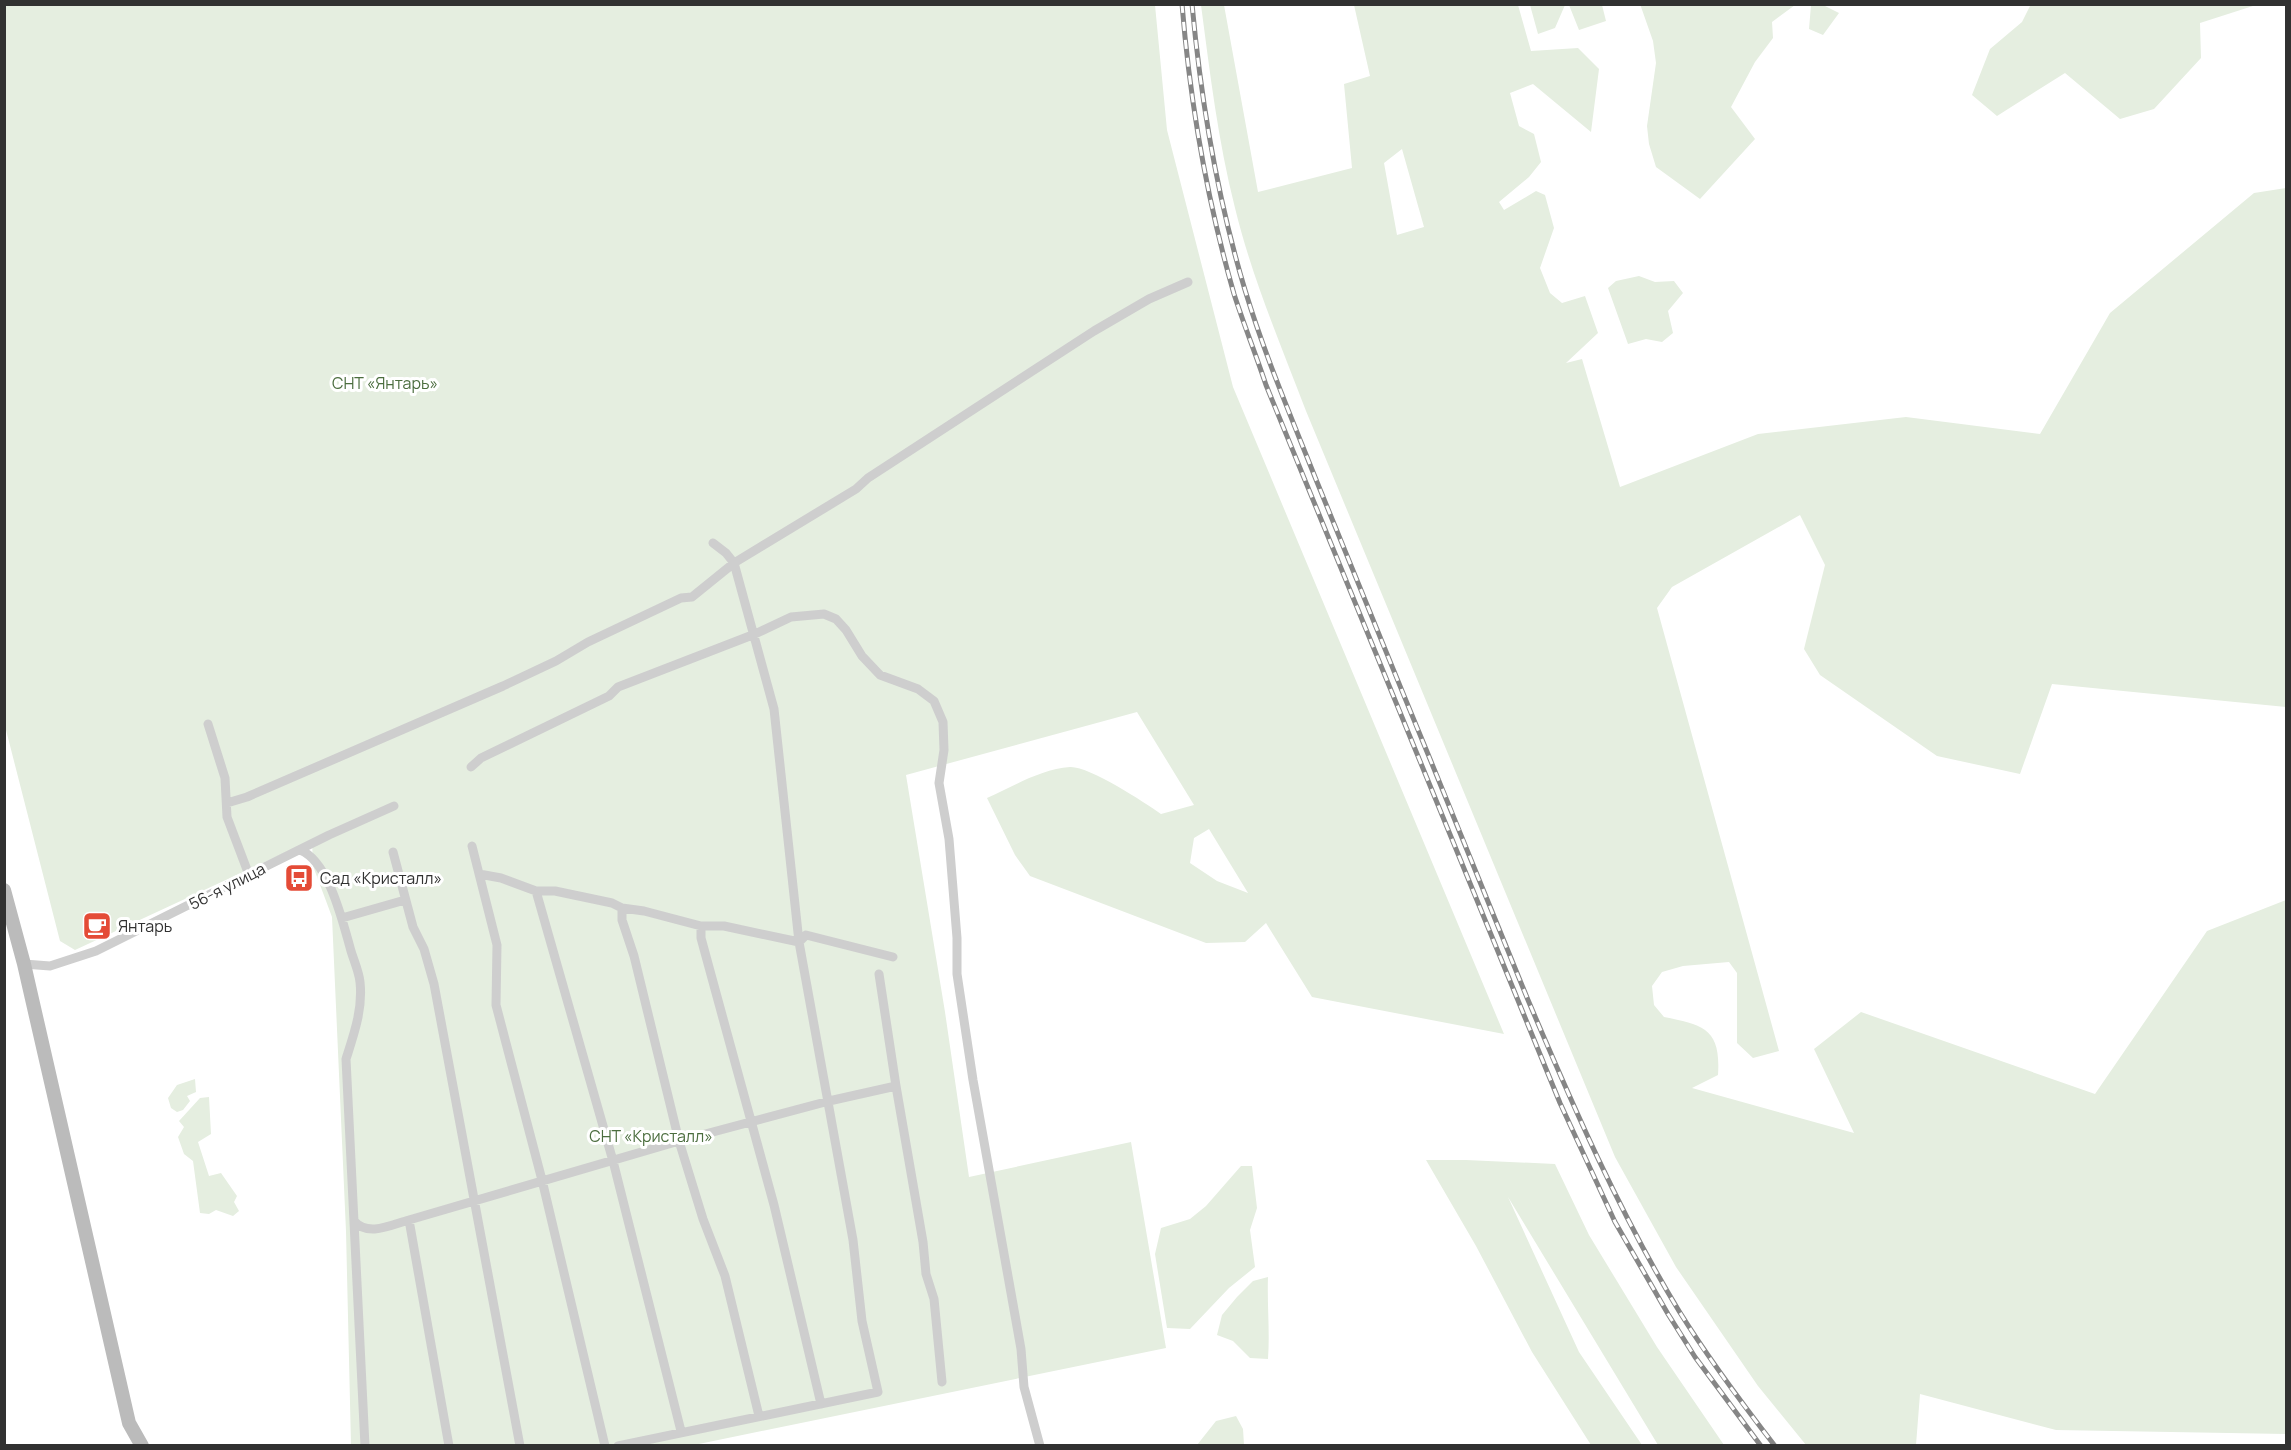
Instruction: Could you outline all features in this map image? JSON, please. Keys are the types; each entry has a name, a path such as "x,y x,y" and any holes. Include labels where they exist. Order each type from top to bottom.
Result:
{"main road":[{"path":"4,890 24,964 129,1424 142,1446"}],"street":[{"path":"227,803 247,797 492,691 681,598 692,597 734,563 856,489 868,478 1094,331 1149,298 1188,282"},
{"path":"618,1446 681,1431 878,1392 862,1321 853,1240 799,942 774,709 734,563 713,543"},
{"path":"471,767 481,758 609,696 618,687 798,616 824,614 836,619 855,642 871,668 889,680 907,684 925,693 934,701 943,723 944,750 939,783 950,850 957,938 957,974 963,1020 1021,1349 1024,1387 1040,1446"},
{"path":"208,724 225,778 227,817 249,875"},
{"name":"56-я улица","path":"24,964 50,966 96,951 394,806"},
{"path":"472,846 497,945 496,1005 542,1180 605,1446"},
{"path":"300,850 306,852 316,862 331,888 360,981 359,1016 346,1059 365,1446"},
{"path":"393,852 413,927 424,949 434,984 520,1446"},
{"path":"479,874 501,878 536,891 555,891 612,903 622,908 644,911 700,926 724,926 799,942"},
{"path":"536,891 613,1161 681,1431"},
{"path":"342,918 405,900"},
{"path":"622,908 622,920 634,956 679,1141 703,1219 725,1276 759,1416"},
{"path":"700,926 701,938 774,1205 822,1404"},
{"path":"799,942 806,935 893,957"},
{"path":"879,974 923,1242 926,1274 934,1299 942,1382"},
{"path":"354,1221 359,1227 369,1230 679,1141 829,1101 896,1086"},
{"path":"409,1220 449,1446"}],"green space":[{"path":"1530,4 1565,5 1555,28 1538,34"},
{"path":"1640,4 1795,5 1772,22 1773,38 1755,62 1731,107 1755,139 1700,199 1656,167 1649,144 1647,126 1656,63 1653,41"},
{"path":"2031,4 2256,5 2200,23 2201,58 2154,109 2120,119 2065,73 1997,116 1972,95 1990,49 2022,22"},
{"path":"5,5 1155,5 1167,130 1233,387 1504,1034 1312,997 1266,923 1245,942 1206,943 1030,876 1015,855 987,798 1028,779 1059,768 1079,768 1116,786 1161,814 1194,805 1137,712 906,775 945,1012 969,1177 1131,1142 1166,1348 694,1445 351,1445 346,1231 332,917 313,866 312,840 75,950 60,941 5,726","holes":["1209,829 1248,893 1217,881 1190,863 1194,838"]},
{"path":"1201,5 1224,5 1258,192 1352,168 1344,84 1370,76 1354,5 1518,5 1531,51 1578,48 1599,69 1591,132 1533,84 1510,93 1519,126 1534,134 1541,162 1529,177 1499,202 1504,210 1536,191 1545,195 1554,228 1540,268 1550,293 1562,303 1585,296 1598,333 1566,363 1582,359 1620,487 1758,434 1906,417 2040,434 2110,313 2254,193 2286,188 2286,707 2052,684 2020,774 1937,756 1820,675 1804,649 1825,565 1800,515 1672,587 1657,608 1779,1051 1753,1058 1737,1043 1737,973 1729,962 1683,966 1662,972 1652,986 1654,1005 1664,1017 1699,1027 1713,1039 1718,1060 1718,1075 1692,1088 1854,1133 1814,1049 1861,1012 2095,1094 2207,931 2286,900 2286,1434 2056,1430 1920,1394 1916,1445 1806,1445 1758,1386 1676,1267 1615,1157 1306,411 1267,311 1242,234 1224,158","holes":["1402,149 1424,227 1397,235 1384,163"]},
{"path":"1569,5 1602,5 1606,21 1579,30"},
{"path":"1811,5 1823,5 1839,13 1823,35 1809,29"},
{"path":"1639,276 1655,282 1674,281 1683,293 1668,311 1673,333 1662,342 1646,339 1628,344 1608,288 1616,281"},
{"path":"195,1079 196,1092 187,1096 190,1101 183,1110 177,1112 171,1108 168,1098 177,1085"},
{"path":"209,1097 211,1134 198,1142 209,1176 221,1173 237,1196 234,1202 239,1211 233,1216 216,1210 209,1214 200,1213 193,1161 184,1154 178,1137 184,1127 179,1121 200,1098"},
{"path":"1426,1160 1555,1164 1589,1235 1657,1347 1724,1445 1658,1445 1508,1197 1579,1352 1642,1445 1591,1445 1532,1352 1476,1246"},
{"path":"1241,1166 1252,1166 1257,1208 1250,1230 1255,1267 1229,1288 1190,1329 1167,1328 1155,1254 1161,1228 1190,1219 1206,1206"},
{"path":"1268,1277 1268,1359 1250,1358 1233,1341 1217,1335 1222,1315 1237,1297 1253,1281"},
{"path":"1236,1416 1243,1429 1244,1445 1197,1445 1216,1421"}],"railway":[{"path":"1182,4 1195,114 1208,187 1234,294 1266,385 1560,1103 1615,1222 1695,1357 1761,1446"},
{"path":"1192,4 1211,148 1235,255 1261,339 1317,482 1528,1000 1598,1158 1636,1236 1679,1311 1725,1380 1775,1446"}],"place":[{"name":"Сад «Кристалл»","path":"299,878"},
{"name":"Янтарь","path":"97,926"}],"park label":[{"name":"СНТ «Янтарь»","path":"385,383"},
{"name":"СНТ «Кристалл»","path":"651,1136"}]}
